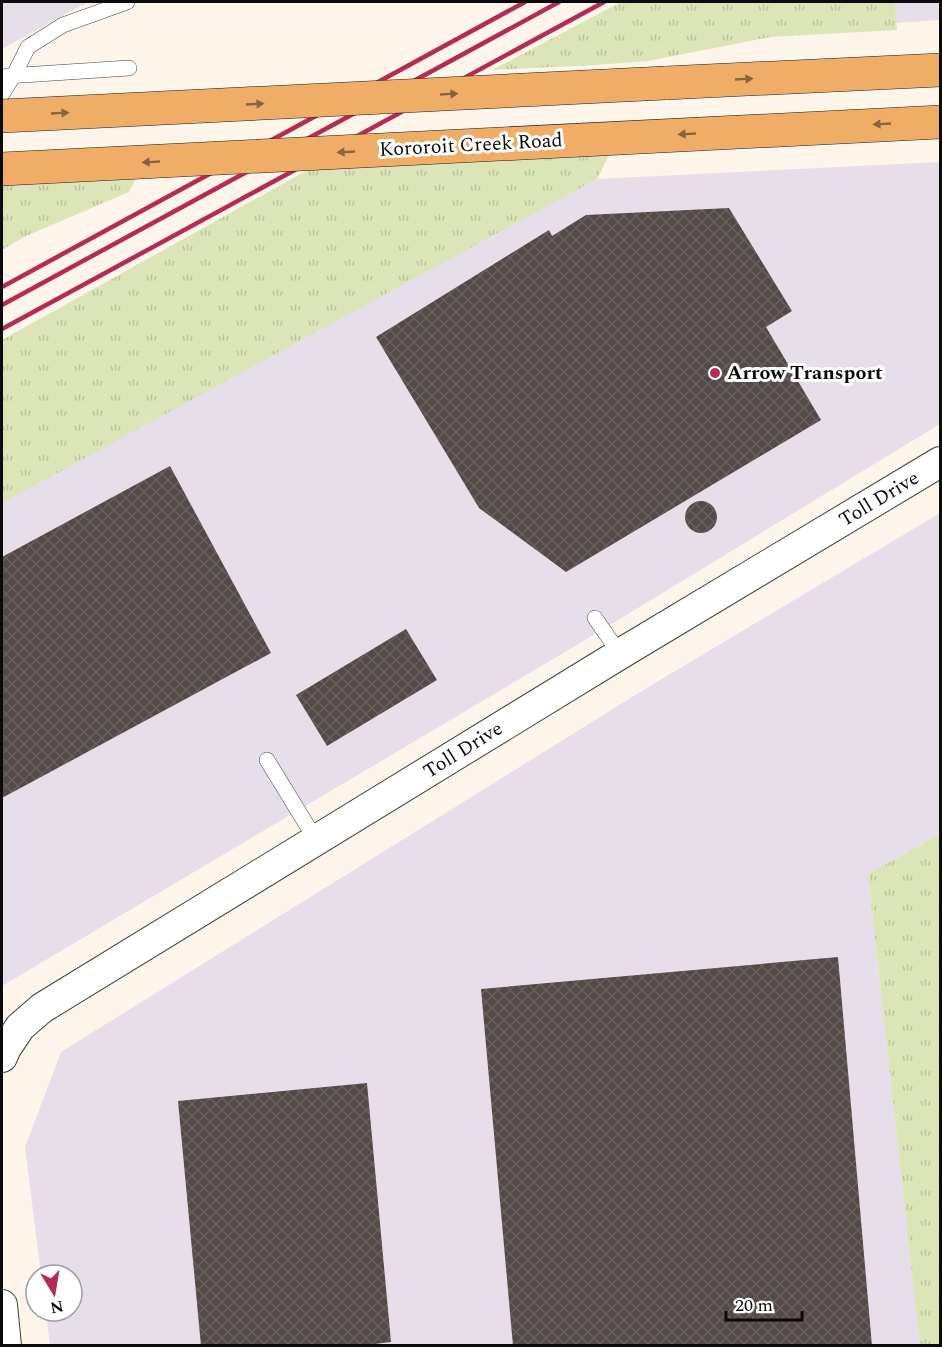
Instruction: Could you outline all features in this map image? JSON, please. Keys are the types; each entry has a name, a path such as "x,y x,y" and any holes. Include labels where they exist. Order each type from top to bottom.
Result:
{"main road":[{"path":"2,116 940,70"},
{"name":"Kororoit Creek Road","path":"2,169 940,122"}],"street":[{"name":"Toll Drive","path":"2,1057 20,1027 42,1008 620,654 940,462"},
{"path":"2,1305 6,1346"}],"lane":[{"path":"2,94 8,76 28,47 63,25 127,2"},
{"path":"8,76 129,68"},
{"path":"595,618 620,654"},
{"path":"267,760 316,840"}],"shaded area":[{"path":"2,2 88,2 2,49"},
{"path":"895,2 940,2 940,20 896,23"},
{"path":"940,162 940,424 587,639 2,986 2,499 597,179"},
{"path":"940,513 940,834 868,874 920,1345 50,1345 47,1323 84,1323 84,1263 40,1263 25,1147 61,1052 645,689"}],"green space":[{"path":"621,2 895,2 897,30 771,37 648,61 492,70"},
{"path":"612,149 597,179 2,503 2,340 311,168"},
{"path":"138,175 129,192 26,236 2,250 2,182"},
{"path":"940,834 940,1345 920,1346 868,874"}],"building":[{"path":"729,208 792,311 766,327 821,420 566,572 479,508 376,337 549,230 552,236 586,215"},
{"path":"170,466 271,653 2,798 2,557"},
{"path":"701,501 712,506 717,517 712,528 701,533 690,528 685,517 690,506"},
{"path":"406,629 437,680 327,746 296,695"},
{"path":"838,957 872,1346 513,1346 481,989"},
{"path":"367,1083 391,1342 358,1346 201,1346 178,1101"}],"railway":[{"path":"2,287 525,2"},
{"path":"2,305 559,2"},
{"path":"2,329 604,2"}],"place":[{"name":"Arrow Transport","path":"715,373"}]}
